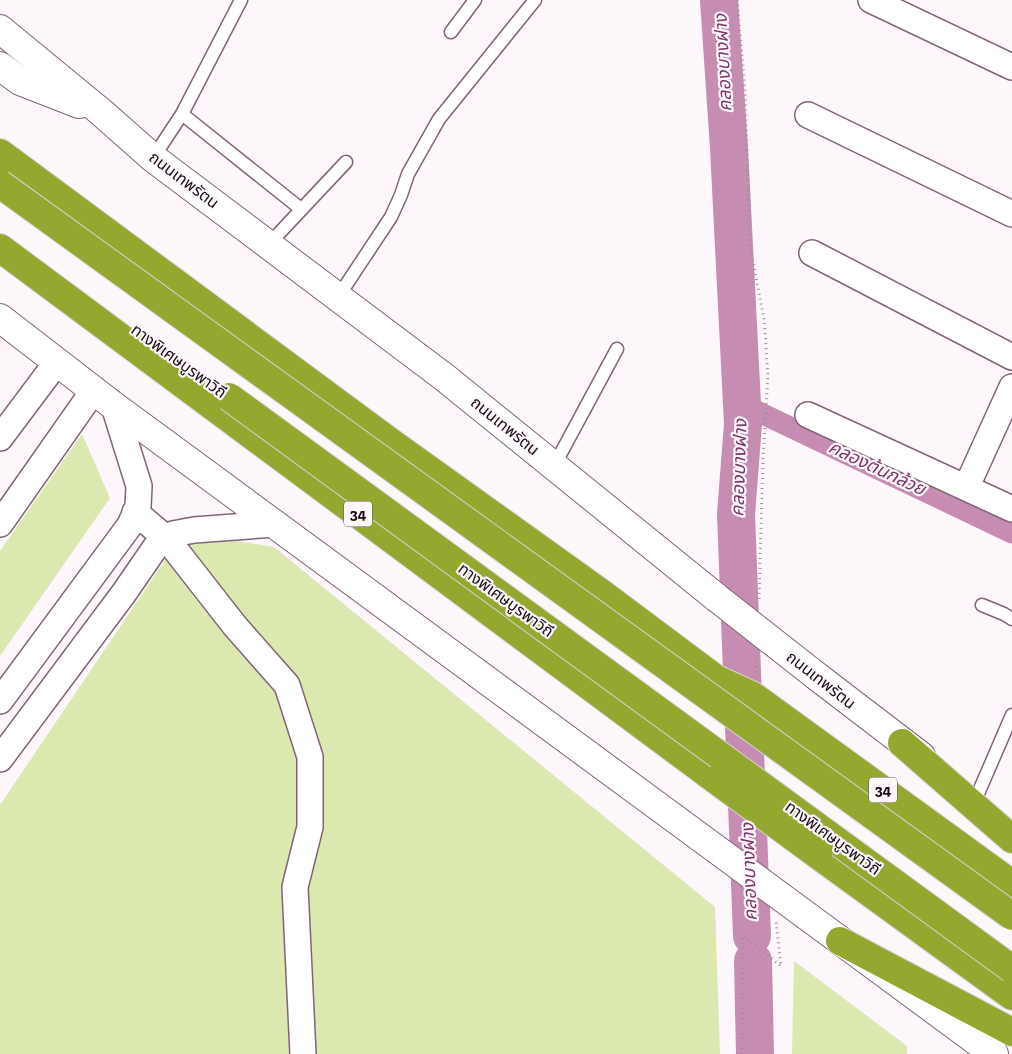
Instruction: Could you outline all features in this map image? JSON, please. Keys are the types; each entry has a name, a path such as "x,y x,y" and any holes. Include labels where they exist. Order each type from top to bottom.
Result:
{"highway":[{"name":"34","path":"0,153 389,441 601,592 716,679 754,686 1012,884"},
{"path":"0,164 82,244"},
{"path":"0,184 1012,916"},
{"name":"ทางพิเศษบูรพาวิถี","path":"0,231 1012,969"},
{"path":"0,238 58,273"},
{"name":"34","path":"0,248 716,780 1012,996"},
{"path":"902,743 1012,839"},
{"path":"840,941 1012,1032"}],"main road":[{"name":"ถนนเทพรัตน","path":"0,29 101,112 153,158 444,377 717,598 902,743 1012,821"},
{"path":"0,66 20,81 101,112"},
{"path":"0,318 274,524 994,1054"}],"street":[{"path":"871,0 1012,67"},
{"path":"808,115 1012,214"},
{"path":"812,253 1012,357"},
{"path":"0,438 57,362"},
{"path":"967,486 1012,387"},
{"path":"0,524 104,398 139,486 138,507 130,525 0,700"},
{"path":"808,415 967,486 1012,509"},
{"path":"136,512 166,539 235,626 287,685 310,757 310,827 295,887 303,1054"},
{"path":"0,759 124,593 157,545 173,534 194,530 274,524"}],"lane":[{"path":"153,158 182,114 241,0"},
{"path":"451,32 475,0"},
{"path":"338,297 391,217 401,196 408,174 439,119 535,0"},
{"path":"182,114 301,209"},
{"path":"268,244 346,162"},
{"path":"554,466 616,348"},
{"path":"982,605 1012,619"},
{"path":"977,796 1012,715"}],"path":[{"path":"736,0 745,89 750,246 764,319 768,376 758,607"},
{"path":"754,686 756,655"},
{"path":"742,1054 742,936 781,966 776,917"}],"green space":[{"path":"82,434 110,498 0,656 0,551"},
{"path":"184,532 274,547 715,907 720,1054 0,1054 0,805"},
{"path":"794,961 907,1046 907,1054 792,1054"}],"waterway":[{"name":"คลองบางฝาง","path":"719,0 729,148 743,424 736,514 752,936"},
{"name":"คลองต้นกล้วย","path":"742,404 1012,533"},
{"name":"คลองบางฝาง","path":"753,961 755,1054"}]}
